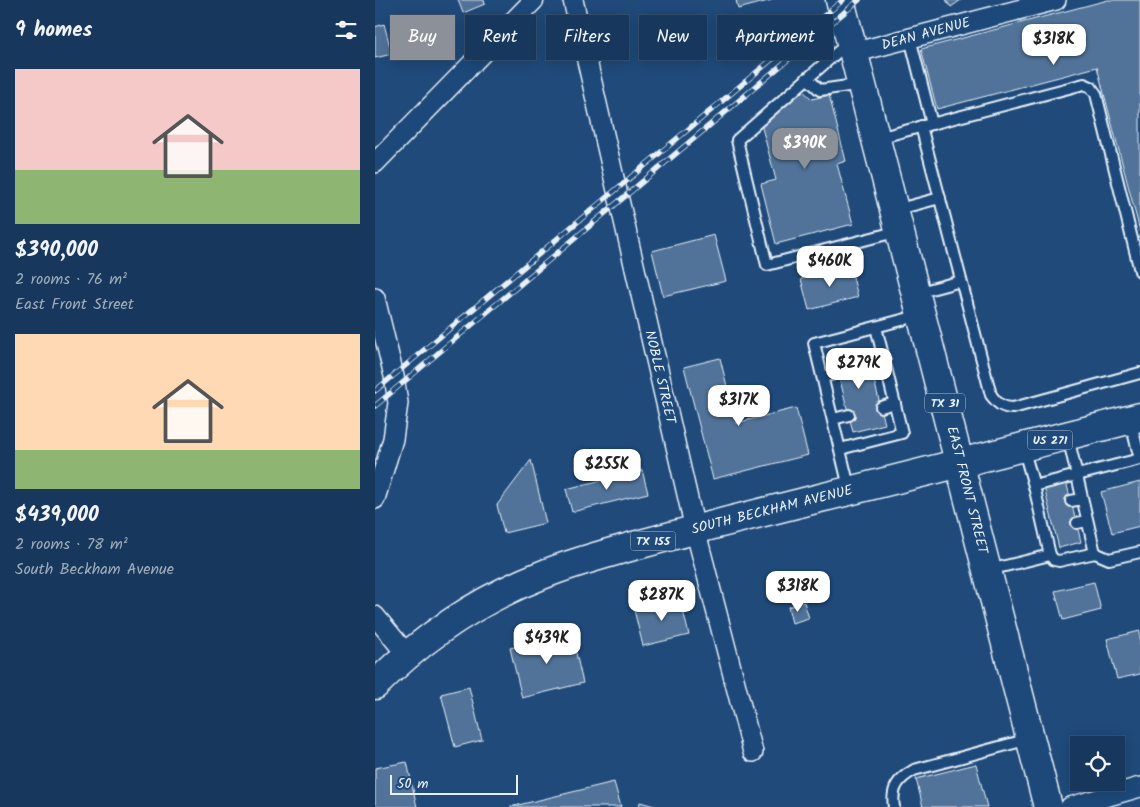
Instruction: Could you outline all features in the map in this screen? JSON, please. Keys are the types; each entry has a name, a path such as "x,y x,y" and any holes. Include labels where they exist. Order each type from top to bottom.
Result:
{"main road":[{"name":"EAST FRONT STREET","path":"840,0 1048,807"},
{"name":"SOUTH BECKHAM AVENUE","path":"375,685 439,631 460,617 511,588 576,563 695,529 961,464 1135,418"}],"street":[{"path":"375,163 534,0"},
{"name":"NOBLE STREET","path":"573,0 695,529 753,752"},
{"name":"DEAN AVENUE","path":"852,47 910,38 1056,0"},
{"path":"375,298 394,376 398,403 393,439 375,499"},
{"path":"375,616 409,656"},
{"path":"1070,807 1140,787"}],"lane":[{"path":"910,38 927,107 926,125 939,198 991,395 1005,408 1013,408 1140,373"},
{"path":"852,47 807,78 737,140 767,265 897,220 939,198"},
{"path":"807,78 821,90 862,84"},
{"path":"876,138 1084,84 1091,87 1096,94 1140,271"},
{"path":"850,491 814,343 876,327 961,281"},
{"path":"840,449 902,433 876,327"},
{"path":"871,365 885,361"},
{"path":"823,377 838,373"},
{"path":"881,407 895,403"},
{"path":"833,419 849,415"},
{"path":"1035,486 1140,459 1135,418"},
{"path":"1067,436 1095,553"},
{"path":"1023,447 1044,508 1050,531 1050,555 1054,560 1059,561 1095,553 1109,560 1140,552"},
{"path":"1071,501 1082,499"},
{"path":"1077,523 1087,521"},
{"path":"988,570 1050,555"},
{"path":"894,807 892,796 901,777 914,770 1031,739"}],"building":[{"path":"458,0 484,0 485,4 463,13"},
{"path":"736,0 772,0 738,9"},
{"path":"946,0 961,0 951,7"},
{"path":"1108,0 1140,0 1140,231 1097,67 937,109 921,49"},
{"path":"384,24 390,46 390,54 375,58 375,27"},
{"path":"803,91 812,99 829,95 846,161 837,164 853,224 776,244 761,184 776,180 761,124"},
{"path":"714,235 726,281 663,296 652,251"},
{"path":"850,265 858,297 809,310 801,279"},
{"path":"866,348 885,424 853,432 834,356"},
{"path":"720,358 736,423 796,408 808,455 713,479 684,367"},
{"path":"531,460 546,523 504,533 497,505"},
{"path":"642,470 648,493 572,512 566,489"},
{"path":"1066,481 1081,542 1059,548 1044,487"},
{"path":"1140,482 1140,526 1112,533 1101,492"},
{"path":"1094,582 1101,610 1063,620 1055,591"},
{"path":"680,598 689,635 643,646 634,610"},
{"path":"804,602 809,618 792,623 788,607"},
{"path":"1140,631 1140,674 1117,679 1107,639"},
{"path":"571,632 583,683 522,698 510,648"},
{"path":"469,687 482,740 455,747 441,694"},
{"path":"407,762 417,807 375,807 375,768"},
{"path":"976,764 987,807 923,807 916,779"},
{"path":"614,782 621,807 510,807"},
{"path":"640,802 658,807 639,807"}],"railway":[{"path":"375,391 843,0"},
{"path":"375,406 859,0"}]}
